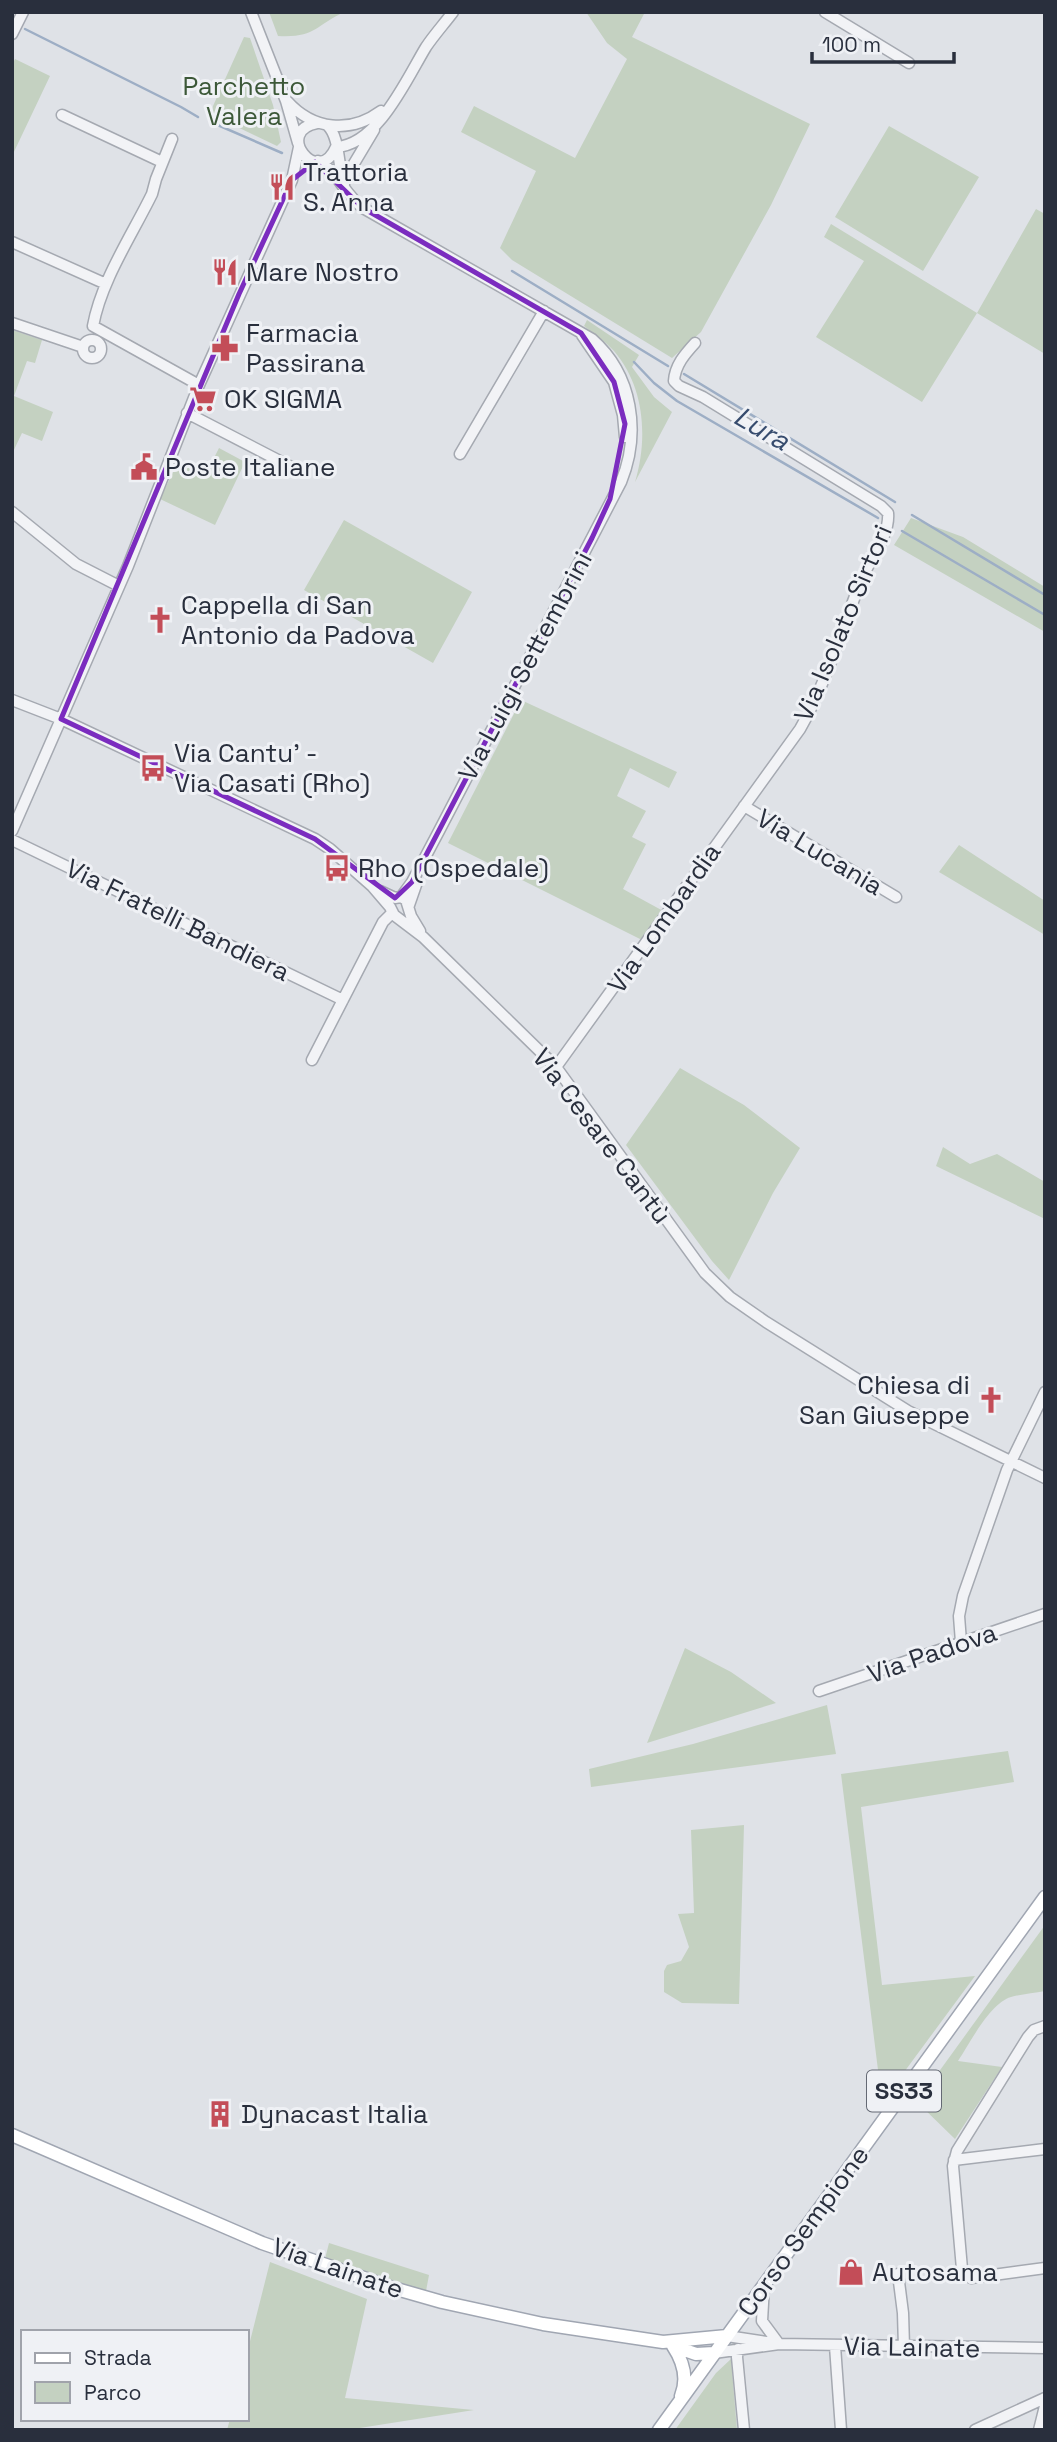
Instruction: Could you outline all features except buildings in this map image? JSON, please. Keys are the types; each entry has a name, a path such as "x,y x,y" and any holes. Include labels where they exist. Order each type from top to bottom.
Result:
{"main road":[{"name":"Corso Sempione","path":"659,2430 1045,1897"},
{"name":"Via Lainate","path":"12,2135 262,2243 393,2288 442,2302 543,2324 668,2344 696,2354 714,2353"},
{"name":"Via Lainate","path":"668,2344 727,2336"},
{"path":"668,2344 681,2359 684,2374 683,2390 677,2405"}],"street":[{"path":"12,34 23,12"},
{"path":"251,12 286,101 298,145 304,156 317,161"},
{"path":"345,187 381,119 428,44 453,12"},
{"path":"825,12 909,63"},
{"path":"286,101 304,117 322,124 348,127 369,120 398,94"},
{"path":"62,115 162,162"},
{"path":"337,146 355,141 381,119"},
{"path":"12,831 119,586 199,385 292,180 303,129 322,124"},
{"path":"322,124 335,135 345,187"},
{"path":"93,344 96,312 106,284 152,194 172,139"},
{"path":"292,180 305,166 331,156 337,146"},
{"name":"Via Luigi Settembrini","path":"312,1060 383,922 399,907 610,499 624,450 623,415 611,376 581,333 363,208 326,167 317,161"},
{"path":"13,246 106,284"},
{"path":"460,454 544,311"},
{"path":"12,323 93,344 113,338"},
{"path":"93,326 199,385"},
{"name":"Via Isolato Sirtori","path":"695,343 678,365 674,381 679,386 703,397 888,513 881,540 864,575 813,705 800,729 771,768"},
{"path":"187,413 299,471"},
{"path":"12,512 76,564 119,586"},
{"name":"Via Cesare Cantù","path":"12,700 61,719 315,839 330,849 399,907 423,937 556,1067 705,1273 715,1283 766,1322 908,1411 1045,1478"},
{"name":"Via Lombardia","path":"556,1067 771,768"},
{"name":"Via Lucania","path":"744,806 896,897"},
{"name":"Via Fratelli Bandiera","path":"12,840 343,1000"},
{"path":"961,1642 958,1625 960,1607 1011,1462 1045,1392"},
{"name":"Via Padova","path":"820,1691 1045,1614"},
{"path":"1045,2026 1034,2030 1028,2037 954,2160 962,2269 971,2278 1045,2268"},
{"path":"954,2160 1045,2149"},
{"path":"898,2274 904,2347"},
{"path":"764,2286 762,2322 779,2344"},
{"name":"Via Lainate","path":"727,2336 779,2344"},
{"name":"Via Lainate","path":"714,2353 779,2344 1045,2348"},
{"path":"835,2346 841,2430"},
{"path":"738,2349 744,2430"},
{"path":"975,2430 1045,2398"},
{"path":"1039,2430 1045,2406"}],"highlighted area":[{"path":"315,162 363,208 581,333 614,382 625,424 610,499 592,538 412,882 395,898 315,839 61,719 239,294 292,180"}],"green space":[{"path":"269,12 344,12 307,33 278,36"},
{"path":"586,12 645,12 632,37 810,124 771,205 701,332 672,358 512,260 500,248 536,171 461,132 474,106 575,158 627,59 607,43"},
{"name":"Parchetto Valera","path":"244,37 250,38 273,105 281,142 277,146 227,122 211,118 213,106"},
{"path":"15,59 50,76 12,156 12,65"},
{"path":"889,126 979,177 923,271 835,217"},
{"path":"1036,209 1045,214 1045,354 977,313"},
{"path":"831,224 977,313 922,402 816,337 864,261 824,237"},
{"path":"587,320 639,355 632,367 654,397 672,412 635,482 642,448 638,397 624,365 611,347 584,326"},
{"path":"12,330 42,340 35,363 27,361 14,396 53,412 42,441 22,433 12,454"},
{"path":"219,448 245,462 215,525 160,499 176,466 185,471 187,467 198,472 208,470"},
{"path":"911,518 963,537 1045,587 1045,632 894,545"},
{"path":"344,520 472,592 433,663 304,590"},
{"path":"521,700 677,772 669,788 630,768 617,796 646,811 632,837 646,844 623,889 665,912 644,941 448,843"},
{"path":"959,845 1045,901 1045,935 939,872"},
{"path":"680,1068 744,1105 800,1148 773,1193 729,1280 626,1145"},
{"path":"943,1147 970,1164 997,1154 1045,1182 1045,1219 936,1166"},
{"path":"685,1648 731,1672 776,1703 647,1743"},
{"path":"827,1705 836,1754 591,1787 589,1769 693,1744"},
{"path":"1008,1751 1014,1782 861,1807 882,1985 975,1976 882,2102 841,1774"},
{"path":"744,1825 739,2004 682,2003 664,1992 664,1971 667,1965 681,1961 689,1947 678,1914 694,1913 691,1830"},
{"path":"1045,1925 1045,1991 1003,2001 981,2024 958,2061 1002,2067 955,2139 917,2102"},
{"path":"329,2243 429,2275 426,2291 325,2259"},
{"path":"270,2262 367,2299 345,2398 474,2410 347,2430 227,2430 229,2421 248,2421 248,2349"},
{"path":"731,2359 737,2430 675,2430 716,2373"}],"waterway":[{"path":"25,29 198,117"},
{"path":"213,123 282,153"},
{"path":"512,271 668,366"},
{"name":"Lura","path":"634,362 654,383 677,401 878,518"},
{"path":"684,374 895,502"},
{"path":"912,515 1045,595"},
{"name":"Lura","path":"902,531 1045,615"}],"place":[{"name":"Trattoria S. Anna","path":"282,187"},
{"name":"Mare Nostro","path":"225,272"},
{"name":"Farmacia Passirana","path":"225,348"},
{"name":"OK SIGMA","path":"203,399"},
{"name":"Poste Italiane","path":"144,467"},
{"name":"Cappella di San Antonio da Padova","path":"160,620"},
{"name":"Via Cantu' - Via Casati (Rho)","path":"153,768"},
{"name":"Rho (Ospedale)","path":"337,868"},
{"name":"Chiesa di San Giuseppe","path":"991,1400"},
{"name":"Dynacast Italia","path":"220,2114"},
{"name":"Autosama","path":"851,2272"}]}
